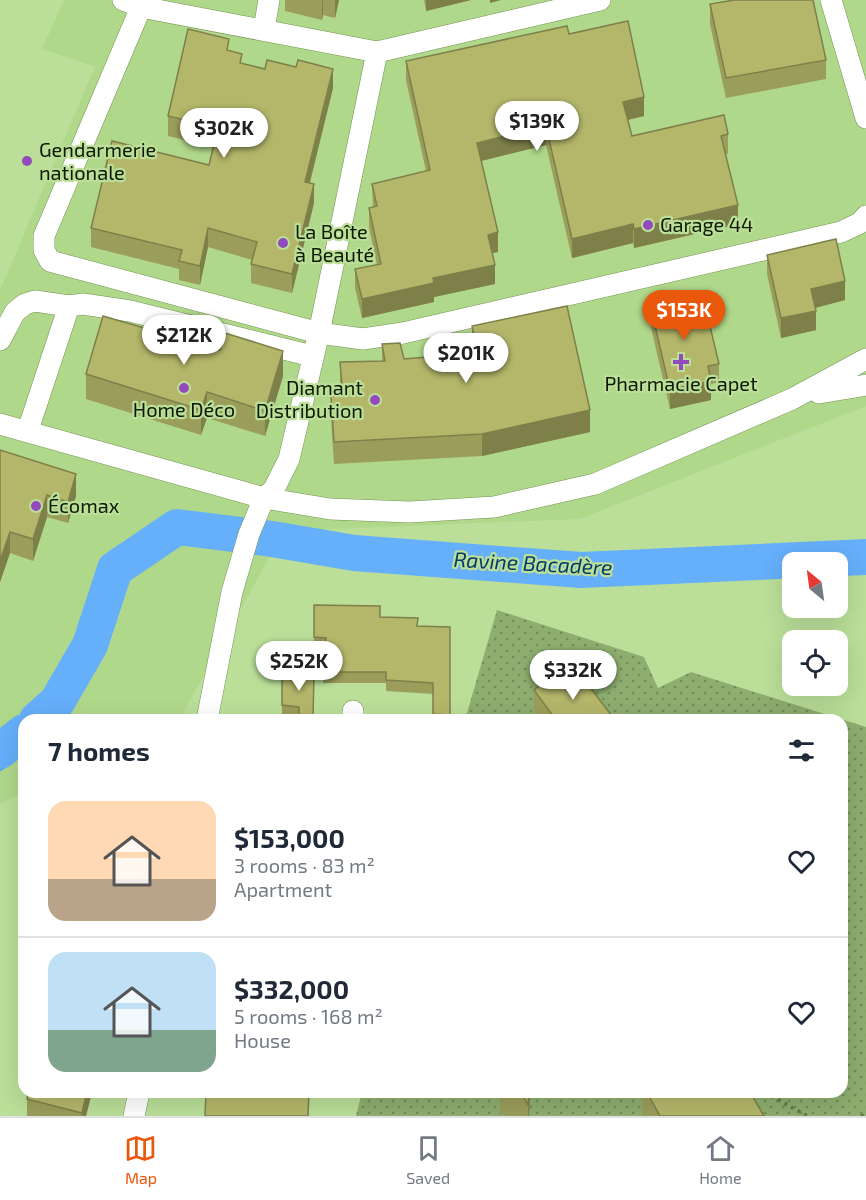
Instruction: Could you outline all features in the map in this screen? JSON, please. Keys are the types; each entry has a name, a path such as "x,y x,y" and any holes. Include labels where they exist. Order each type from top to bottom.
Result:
{"street":[{"path":"264,29 269,0"},
{"path":"600,0 377,52 132,4 44,236 44,250 50,261 319,333 363,339 403,333 841,232 860,223 866,216"},
{"path":"831,0 866,118"},
{"path":"208,714 224,631 243,552 264,498 274,489 286,467 319,333 377,52"},
{"path":"0,340 6,325 25,304 51,302 69,306 83,304 130,311 312,356"},
{"path":"28,430 69,306"},
{"path":"0,424 264,498 330,509 410,512 494,507 595,484 792,399 866,359"},
{"path":"792,399 866,385"},
{"path":"134,1116 138,1098"}],"path":[{"path":"776,1098 807,1116"},
{"path":"861,1116 866,1114"}],"shaded area":[{"path":"64,0 866,0 866,406 580,519 284,531 182,714 18,714 18,796 0,804 0,290 95,67 42,49"},
{"path":"497,610 644,657 658,688 691,672 825,714 467,714"},
{"path":"848,721 866,727 866,1116 356,1116 360,1098 848,1098"}],"water":[{"path":"64,675 78,680 58,714 39,714 58,695"},
{"path":"18,735 18,758 0,772 0,751"}],"building":[{"path":"734,0 813,0 826,60 726,78 710,4"},
{"path":"628,21 644,97 623,102 632,136 724,115 728,134 721,136 738,205 634,229 633,224 572,239 546,126 477,143 498,232 488,235 495,265 433,278 434,283 362,299 355,269 381,264 369,208 377,206 372,184 430,170 406,61 567,26 569,34"},
{"path":"188,29 229,39 227,50 242,54 240,63 265,69 267,60 296,67 298,60 333,69 305,182 314,184 292,274 251,264 257,242 208,228 200,266 179,261 182,250 91,228 112,141 209,165 218,128 168,116"},
{"path":"836,239 845,281 811,289 816,311 781,318 767,255"},
{"name":"Pharmacie Capet","path":"691,291 698,321 708,318 719,364 708,366 711,381 670,390 649,300"},
{"path":"567,306 590,410 482,434 334,442 331,396 343,396 340,362 385,361 382,344 400,343 404,359 478,353 472,326"},
{"path":"103,316 220,350 225,333 283,351 265,411 207,392 201,410 86,374"},
{"name":"Écomax","path":"0,450 76,474 68,502 47,495 33,539 10,532 0,561"},
{"path":"314,605 380,606 380,617 418,618 417,626 450,627 450,714 433,714 433,683 386,680 386,672 323,672 326,638 314,637"},
{"path":"282,671 314,672 313,714 299,714 299,707 282,705"},
{"path":"579,673 610,714 552,714 534,690 551,677 559,688"},
{"path":"27,1098 86,1098 82,1113"},
{"path":"206,1098 309,1098 308,1116 205,1116"},
{"path":"650,1098 754,1098 764,1116 660,1116"}],"waterway":[{"name":"Ravine Bacadère","path":"44,714 57,702 90,645 115,569 177,527 272,539 354,553 581,570 866,557"},
{"path":"0,751 18,737"}],"place":[{"name":"Gendarmerie nationale","path":"27,161"},
{"name":"Garage 44","path":"648,225"},
{"name":"La Boîte à Beauté","path":"283,243"},
{"name":"Pharmacie Capet","path":"681,362"},
{"name":"Home Déco","path":"184,388"},
{"name":"Diamant Distribution","path":"375,400"},
{"name":"Écomax","path":"36,506"}]}
